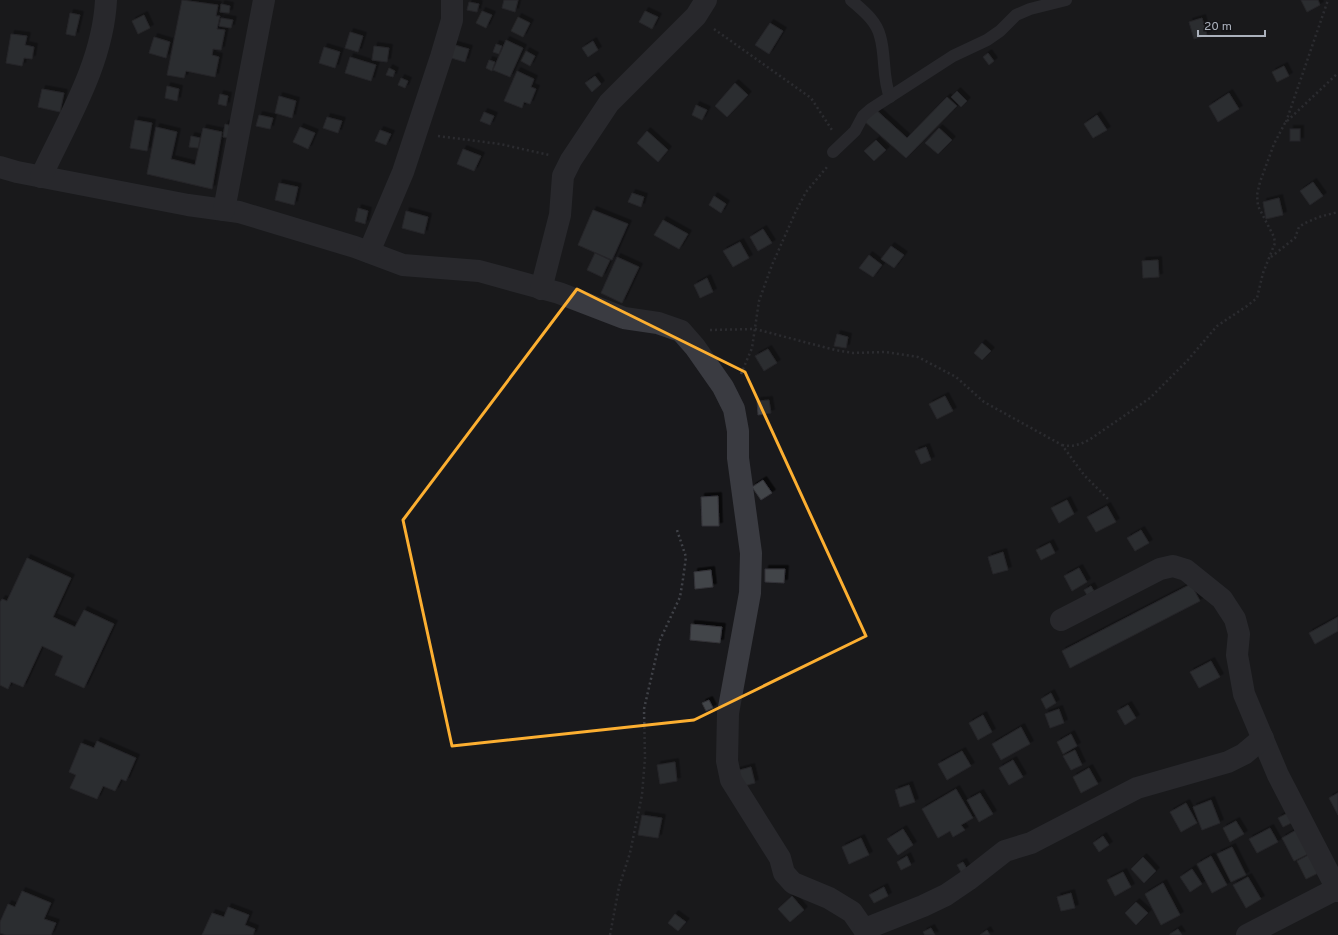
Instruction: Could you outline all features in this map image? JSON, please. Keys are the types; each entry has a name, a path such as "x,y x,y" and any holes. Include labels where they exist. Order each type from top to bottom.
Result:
{"street":[{"path":"41,177 96,58 105,23 106,0"},
{"path":"224,210 264,0"},
{"path":"369,252 403,172 416,133 452,20 452,0"},
{"path":"541,289 560,215 563,176 571,160 610,103 701,8"},
{"path":"0,167 41,177 188,205 239,212 404,264 478,271 559,293 624,318 658,323 681,331 699,353 723,388 734,409 738,431 738,458 751,553 750,593 728,714 728,761 731,780 780,858 784,873 793,883 829,898 852,912 866,932 946,895 1005,851 1031,843 1136,788 1228,762 1244,754 1263,738"},
{"path":"1061,620 1160,569 1173,566 1186,570 1222,599 1235,619 1239,634 1237,655 1244,694 1278,775 1338,889 1247,935"}],"lane":[{"path":"851,0 873,21 880,35 886,88 890,97"},
{"path":"833,152 855,130 863,116 871,109 953,56 986,40 1000,31 1016,15 1030,9 1066,0"}],"path":[{"path":"681,331 755,329 835,350 853,353 885,352 918,357 956,377 984,402 1062,445 1070,447 1079,445 1089,440 1150,398 1187,361 1217,326 1257,298 1263,273 1275,243 1274,237 1258,206 1257,195 1274,144 1285,123 1328,0"},
{"path":"701,8 750,53 811,98 832,131 833,152 821,177 806,192 772,265 759,301 752,348 729,400"},
{"path":"1285,123 1338,74"},
{"path":"416,133 500,144 571,160"},
{"path":"1270,257 1295,238 1299,227 1305,223 1319,217 1338,212"},
{"path":"1062,445 1084,475 1109,500"},
{"path":"610,935 619,887 630,853 642,795 645,758 644,709 660,640 680,597 683,579 686,557 677,530"}],"highlighted area":[{"path":"577,289 745,372 866,636 694,720 452,746 403,520"}],"building":[{"path":"182,0 218,5 216,16 220,16 217,29 225,30 221,50 213,49 212,55 219,57 215,77 186,71 184,78 167,75"},
{"path":"504,0 518,0 515,12 502,8"},
{"path":"1301,0 1318,0 1320,5 1307,12"},
{"path":"469,2 479,4 477,12 467,10"},
{"path":"221,4 230,6 229,13 220,12"},
{"path":"482,11 492,15 486,28 476,23"},
{"path":"645,11 658,17 652,29 639,22"},
{"path":"70,13 80,15 75,36 66,34"},
{"path":"144,15 150,28 138,34 132,21"},
{"path":"518,17 530,23 523,37 511,31"},
{"path":"221,18 233,20 231,28 219,26"},
{"path":"1202,18 1207,35 1194,39 1189,22"},
{"path":"770,23 783,31 769,54 755,45"},
{"path":"350,32 363,36 358,52 345,48"},
{"path":"11,34 27,36 25,45 34,47 32,59 24,58 22,66 6,63"},
{"path":"154,37 170,42 166,58 149,53"},
{"path":"506,40 523,48 510,77 493,70"},
{"path":"593,41 598,50 588,57 582,48"},
{"path":"451,44 469,49 465,62 448,57"},
{"path":"496,44 502,46 499,54 493,52"},
{"path":"374,46 389,48 387,62 372,60"},
{"path":"324,47 340,52 335,68 319,63"},
{"path":"526,51 535,56 530,66 521,61"},
{"path":"988,53 994,61 989,65 983,57"},
{"path":"350,57 376,65 371,81 345,73"},
{"path":"489,60 495,62 492,71 486,68"},
{"path":"1284,66 1289,76 1277,82 1272,72"},
{"path":"389,68 395,71 393,77 386,75"},
{"path":"517,71 534,79 531,87 536,89 530,104 524,102 522,108 504,101"},
{"path":"595,76 601,84 592,92 585,83"},
{"path":"401,78 408,81 405,88 398,85"},
{"path":"735,83 748,95 727,117 715,106"},
{"path":"167,86 179,89 177,101 165,98"},
{"path":"42,89 64,93 60,112 38,107"},
{"path":"957,91 967,101 961,107 951,97"},
{"path":"1229,93 1239,109 1218,122 1209,106"},
{"path":"220,94 228,96 226,106 218,104"},
{"path":"279,96 296,101 292,118 275,113"},
{"path":"947,97 957,106 906,158 863,120 874,108 907,138"},
{"path":"696,105 707,110 702,120 692,115"},
{"path":"484,112 494,116 490,125 480,121"},
{"path":"259,115 273,118 270,129 256,126"},
{"path":"1097,115 1107,130 1093,138 1084,124"},
{"path":"327,117 342,121 338,133 323,128"},
{"path":"135,120 152,123 147,151 130,148"},
{"path":"225,124 235,127 232,138 223,137"},
{"path":"156,127 177,132 171,159 195,165 203,128 222,132 212,189 147,174"},
{"path":"300,127 315,133 308,149 293,142"},
{"path":"939,128 952,140 938,154 925,143"},
{"path":"1290,129 1300,129 1300,141 1290,141"},
{"path":"380,130 391,134 386,145 375,141"},
{"path":"647,131 668,150 658,162 637,143"},
{"path":"191,136 200,138 198,148 189,147"},
{"path":"876,140 886,150 874,161 864,151"},
{"path":"463,149 481,156 474,171 457,164"},
{"path":"1313,182 1323,196 1310,205 1300,191"},
{"path":"279,183 298,187 294,205 275,200"},
{"path":"632,193 644,197 641,207 628,202"},
{"path":"714,196 726,204 721,213 709,205"},
{"path":"1279,198 1283,215 1266,219 1263,202"},
{"path":"358,208 368,211 365,224 355,221"},
{"path":"593,210 628,224 612,260 578,245"},
{"path":"406,211 428,217 424,234 402,228"},
{"path":"663,220 688,234 679,249 654,235"},
{"path":"763,229 772,243 758,251 750,237"},
{"path":"740,242 749,258 733,267 723,251"},
{"path":"891,246 904,255 894,268 881,259"},
{"path":"595,253 610,260 602,277 587,270"},
{"path":"869,255 882,265 873,277 859,268"},
{"path":"617,257 639,267 622,303 601,293"},
{"path":"1158,260 1159,277 1143,278 1142,261"},
{"path":"707,278 713,292 700,298 694,285"},
{"path":"837,334 848,337 846,348 834,346"},
{"path":"982,343 991,351 982,360 974,353"},
{"path":"768,349 777,363 764,371 755,356"},
{"path":"945,396 953,411 937,419 929,404"},
{"path":"769,400 771,413 758,415 757,401"},
{"path":"926,447 931,460 921,464 915,451"},
{"path":"763,480 772,493 761,500 752,487"},
{"path":"718,496 719,526 702,526 701,497"},
{"path":"1067,500 1074,514 1059,523 1051,508"},
{"path":"1107,506 1116,522 1096,532 1087,517"},
{"path":"1141,530 1149,543 1135,551 1127,538"},
{"path":"1050,543 1055,553 1041,560 1036,550"},
{"path":"1003,552 1008,570 993,574 988,557"},
{"path":"27,558 71,578 53,617 75,627 84,610 114,624 84,688 55,675 63,656 42,646 23,687 11,682 8,689 0,685 0,602 2,599 7,601"},
{"path":"1079,568 1087,582 1072,591 1064,576"},
{"path":"765,569 785,569 784,583 765,582"},
{"path":"711,570 713,587 695,589 694,572"},
{"path":"1191,584 1200,601 1070,668 1062,651"},
{"path":"1091,586 1094,591 1087,595 1084,590"},
{"path":"1338,617 1338,631 1315,644 1309,633"},
{"path":"691,624 722,627 720,643 690,640"},
{"path":"1211,661 1220,677 1199,688 1190,672"},
{"path":"1051,693 1056,703 1046,709 1041,699"},
{"path":"709,700 713,708 706,711 702,703"},
{"path":"1128,705 1136,718 1125,725 1117,711"},
{"path":"1059,709 1064,723 1050,728 1045,714"},
{"path":"983,715 992,732 978,740 969,723"},
{"path":"1021,727 1030,744 1001,760 992,744"},
{"path":"1071,734 1077,746 1063,754 1057,742"},
{"path":"97,741 136,758 126,781 121,779 115,791 103,786 97,799 70,788 76,775 69,772 81,743 94,748"},
{"path":"1075,750 1082,765 1071,770 1063,756"},
{"path":"962,751 971,766 947,780 938,764"},
{"path":"1013,760 1023,777 1009,785 999,768"},
{"path":"675,762 677,781 660,784 657,765"},
{"path":"751,767 755,783 740,787 736,771"},
{"path":"1089,768 1098,784 1081,793 1073,777"},
{"path":"909,785 915,802 900,807 895,790"},
{"path":"956,789 973,818 961,825 965,830 953,837 950,831 938,838 922,809"},
{"path":"980,793 993,814 979,822 967,800"},
{"path":"1338,793 1338,815 1329,798"},
{"path":"1211,800 1220,823 1202,830 1193,807"},
{"path":"1186,803 1197,823 1181,832 1170,812"},
{"path":"1288,813 1293,822 1283,827 1278,818"},
{"path":"642,815 662,818 658,838 638,835"},
{"path":"1236,821 1244,834 1230,842 1223,828"},
{"path":"1270,828 1278,842 1257,853 1249,839"},
{"path":"903,829 913,845 898,855 887,839"},
{"path":"1298,829 1310,853 1294,861 1282,838"},
{"path":"1103,836 1109,845 1099,852 1093,843"},
{"path":"861,838 869,855 849,864 842,847"},
{"path":"1232,847 1246,875 1231,882 1217,854"},
{"path":"1312,853 1322,871 1306,879 1297,861"},
{"path":"907,856 911,865 901,870 897,862"},
{"path":"1211,856 1227,885 1212,893 1197,864"},
{"path":"1143,857 1156,871 1144,883 1131,869"},
{"path":"963,862 967,869 961,872 957,865"},
{"path":"1192,869 1202,884 1190,892 1180,877"},
{"path":"1123,872 1131,887 1115,896 1107,880"},
{"path":"1248,877 1261,899 1246,908 1233,885"},
{"path":"1163,883 1180,915 1161,925 1145,894"},
{"path":"884,887 888,896 874,903 869,895"},
{"path":"22,891 51,903 44,919 56,923 51,935 6,935 0,933 0,922 8,904 15,907"},
{"path":"1071,893 1075,908 1061,911 1057,897"},
{"path":"792,896 804,910 790,922 778,909"},
{"path":"1136,902 1148,913 1136,925 1125,913"},
{"path":"228,907 249,915 245,925 255,929 253,935 202,935 212,913 224,917"},
{"path":"675,914 686,922 678,931 668,923"},
{"path":"931,928 935,935 925,935 923,932"},
{"path":"1178,929 1182,935 1170,935 1170,934"},
{"path":"987,930 990,935 980,935"}]}
